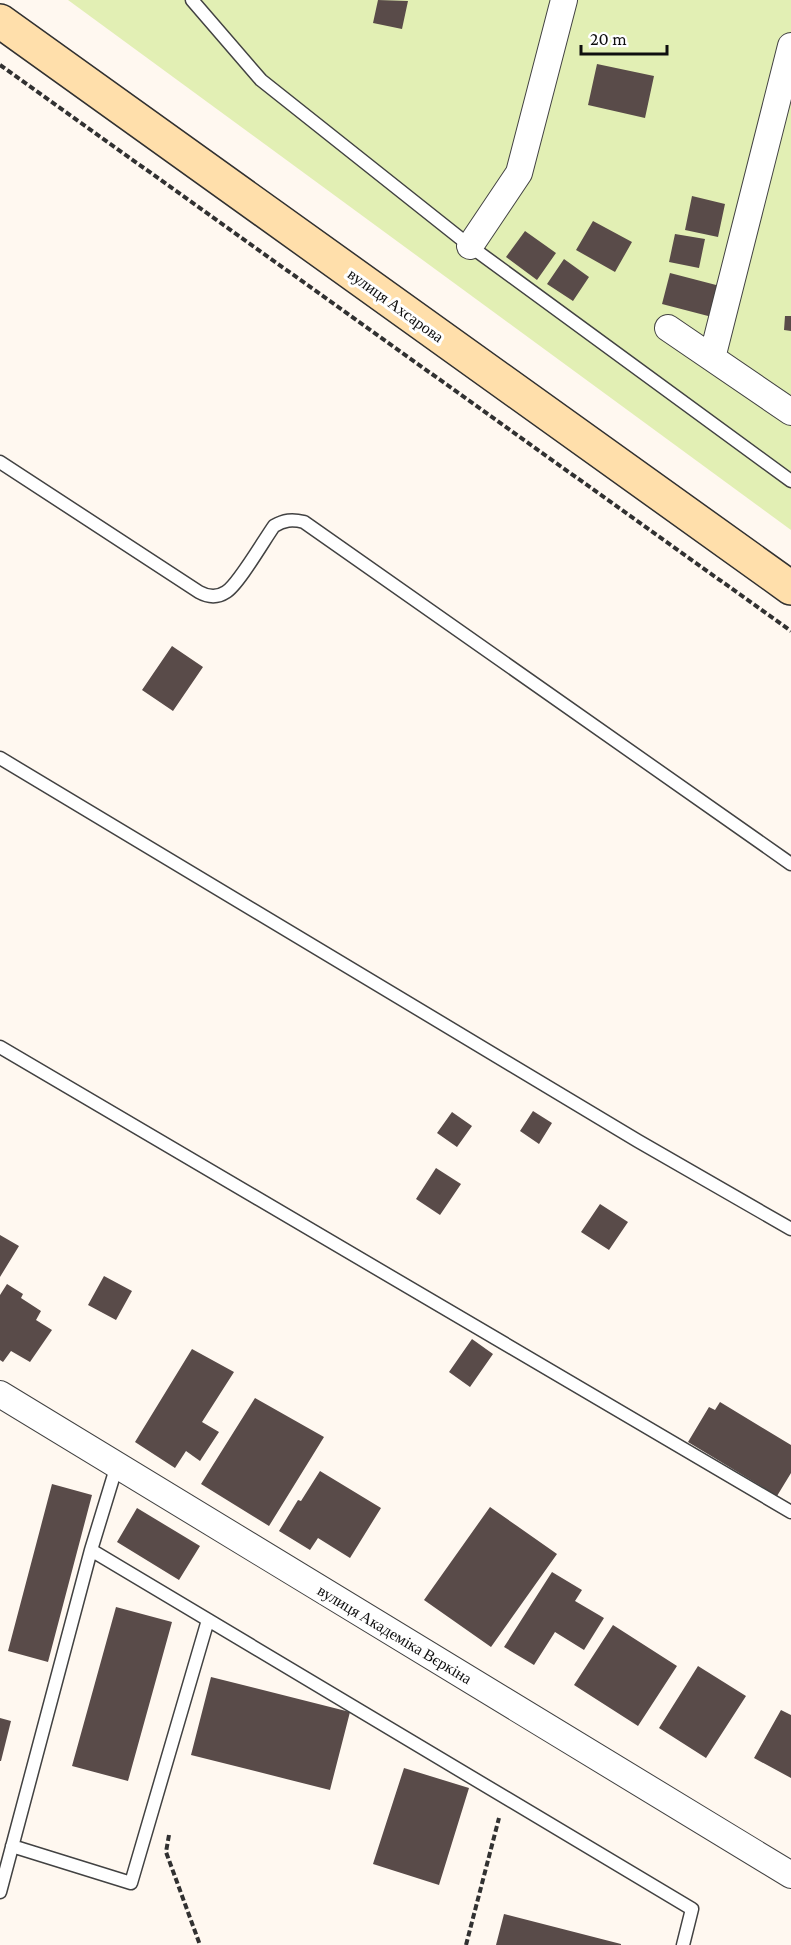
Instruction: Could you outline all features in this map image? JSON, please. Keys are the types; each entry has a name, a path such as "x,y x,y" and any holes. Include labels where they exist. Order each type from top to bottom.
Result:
{"main road":[{"name":"вулиця Ахсарова","path":"0,21 791,588"}],"street":[{"path":"470,246 519,173 564,0"},
{"path":"712,358 791,46"},
{"path":"668,328 791,412"},
{"name":"вулиця Академіка Вєркіна","path":"0,1394 791,1875"}],"lane":[{"path":"192,0 261,80 470,246 791,481"},
{"path":"0,462 199,592 213,597 227,592 232,587 274,526 283,521 304,522 791,864"},
{"path":"0,758 638,1141 791,1229"},
{"path":"0,1047 791,1512"},
{"path":"0,1892 91,1550 117,1465"},
{"path":"91,1550 692,1909 682,1945"},
{"path":"12,1846 131,1883 208,1620"}],"path":[{"path":"0,64 791,631"},
{"path":"466,1945 504,1797"},
{"path":"170,1831 166,1852 200,1945"}],"green space":[{"path":"68,0 791,0 791,530"}],"building":[{"path":"378,0 408,1 402,29 373,23"},
{"path":"597,64 654,76 645,118 588,105"},
{"path":"692,196 725,204 718,237 685,230"},
{"path":"593,221 632,242 615,272 576,250"},
{"path":"525,231 556,253 537,280 506,257"},
{"path":"675,234 705,239 699,268 669,262"},
{"path":"564,259 589,277 573,301 547,284"},
{"path":"670,273 720,286 712,317 662,304"},
{"path":"785,316 791,316 791,331 784,330"},
{"path":"172,646 203,667 173,711 142,690"},
{"path":"533,1111 552,1123 539,1144 520,1131"},
{"path":"452,1112 472,1126 457,1147 437,1133"},
{"path":"436,1168 461,1184 440,1215 416,1199"},
{"path":"600,1204 628,1222 609,1250 581,1232"},
{"path":"0,1235 19,1246 0,1277"},
{"path":"104,1276 132,1291 116,1320 88,1305"},
{"path":"7,1284 23,1294 21,1298 41,1311 36,1320 52,1330 30,1362 11,1351 3,1362 0,1360 0,1295"},
{"path":"472,1339 493,1354 470,1387 449,1372"},
{"path":"192,1349 234,1372 202,1422 219,1432 200,1461 186,1451 175,1468 135,1442"},
{"path":"255,1398 324,1437 269,1526 201,1484"},
{"path":"720,1402 791,1445 791,1473 777,1496 688,1442 709,1407 715,1410"},
{"path":"320,1471 381,1508 350,1558 318,1538 310,1550 279,1531 298,1500 301,1501"},
{"path":"52,1484 92,1495 48,1662 8,1651"},
{"path":"490,1507 557,1554 491,1647 424,1600"},
{"path":"137,1508 200,1546 179,1580 117,1542"},
{"path":"552,1572 582,1590 575,1601 604,1618 584,1650 555,1632 534,1665 504,1647"},
{"path":"116,1607 172,1622 128,1781 72,1766"},
{"path":"613,1625 677,1666 638,1726 574,1685"},
{"path":"698,1666 746,1696 706,1758 659,1728"},
{"path":"211,1677 350,1712 330,1790 191,1755"},
{"path":"781,1710 791,1715 791,1778 754,1758"},
{"path":"0,1718 11,1721 1,1761 0,1761"},
{"path":"404,1768 469,1788 439,1885 373,1864"},
{"path":"504,1914 621,1944 621,1945 496,1945"}]}
